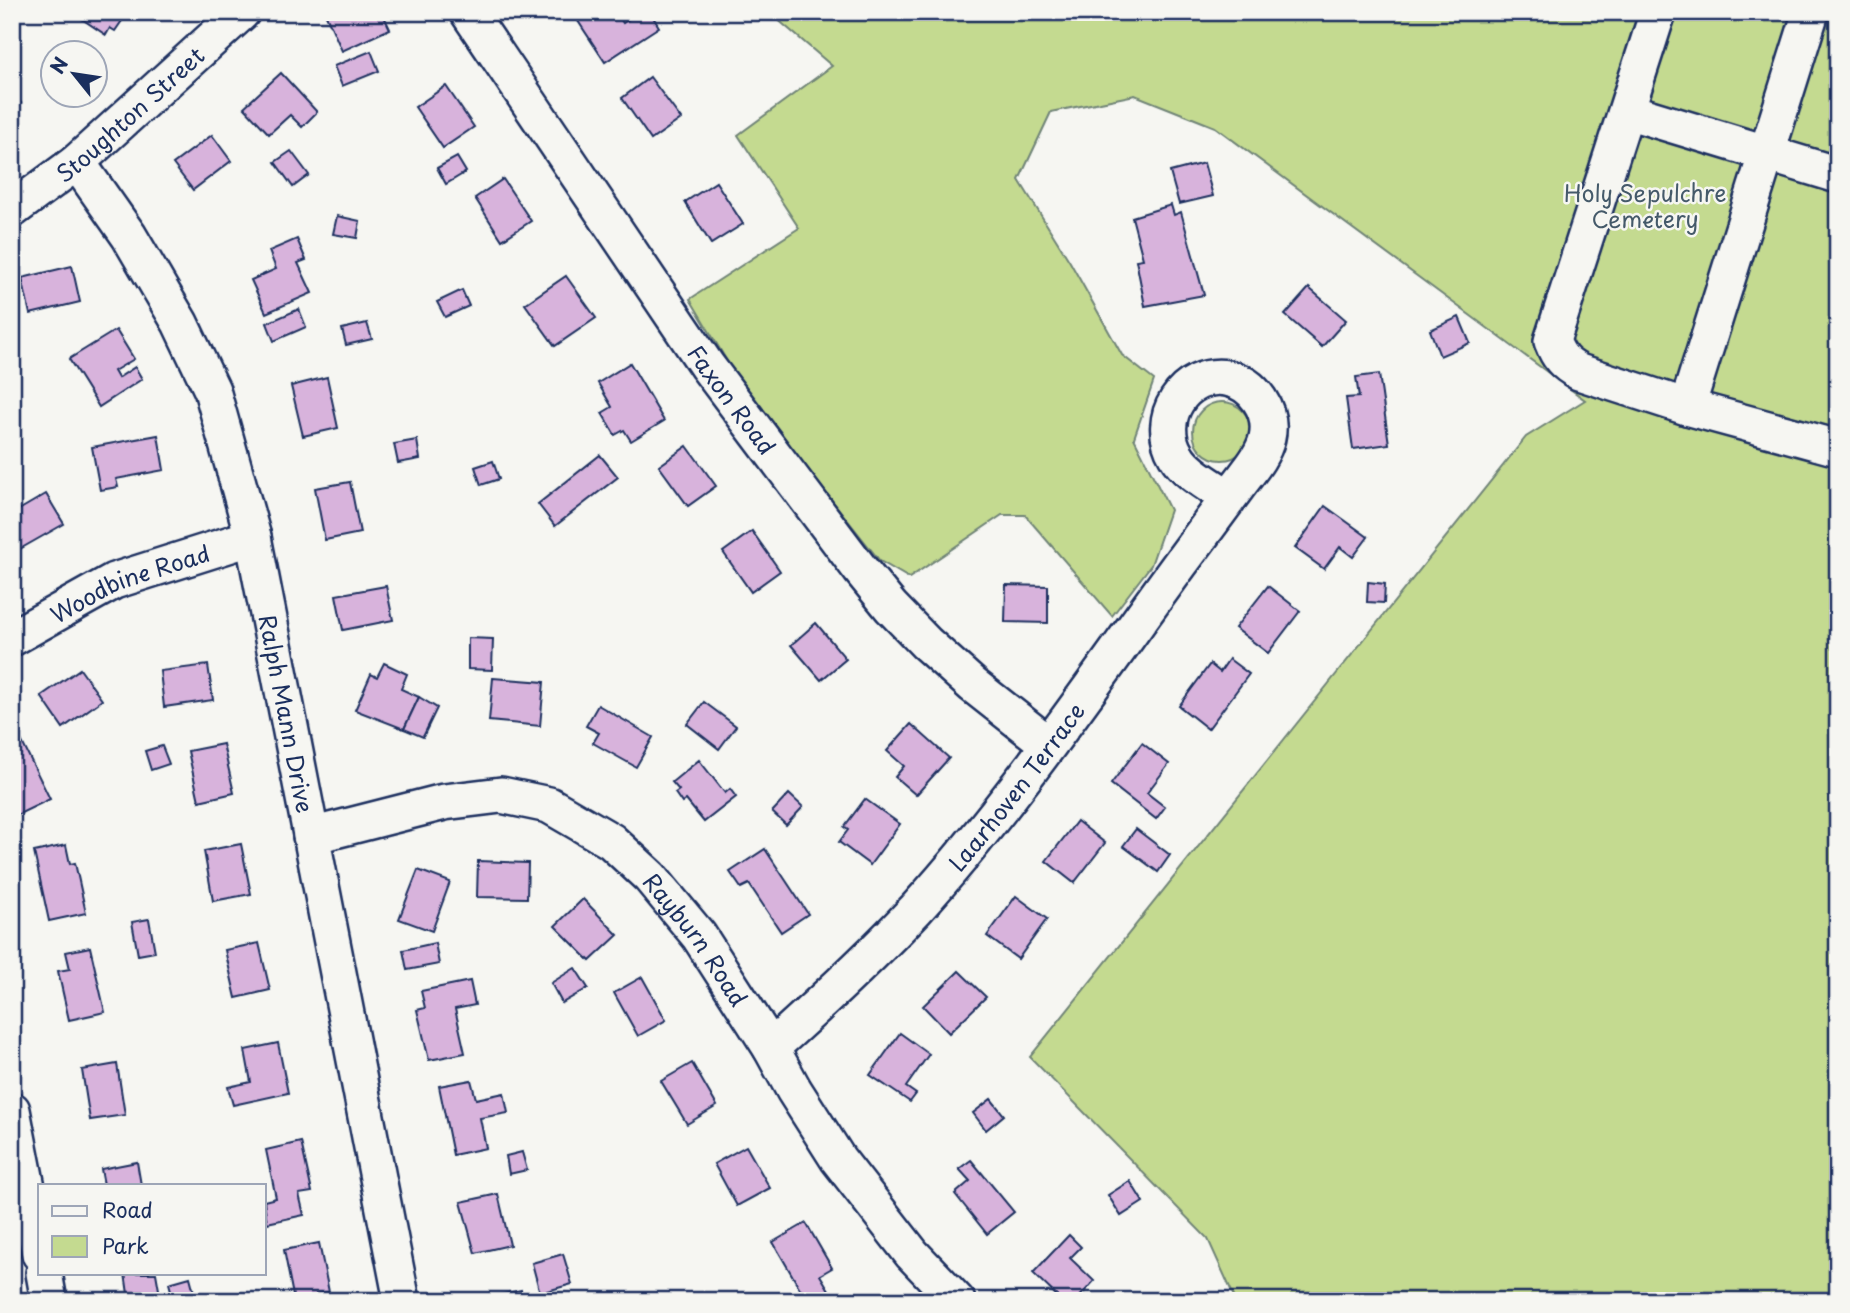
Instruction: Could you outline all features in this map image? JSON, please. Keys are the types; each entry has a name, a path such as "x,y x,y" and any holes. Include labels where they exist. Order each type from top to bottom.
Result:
{"street":[{"name":"Faxon Road","path":"468,12 707,366 860,569 891,607 926,643 973,685 1048,744"},
{"path":"1658,12 1552,341 1557,355 1566,365 1579,372 1687,407 1838,448"},
{"path":"1687,407 1811,12"},
{"name":"Stoughton Street","path":"12,210 77,162 238,14"},
{"path":"1627,111 1838,175"},
{"name":"Ralph Mann Drive","path":"77,162 130,236 180,323 212,390 253,537 402,1301"},
{"name":"Laarhoven Terrace","path":"771,1048 858,970 917,907 1048,744 1228,498"},
{"name":"Woodbine Road","path":"12,638 114,581 253,537"},
{"name":"Rayburn Road","path":"311,836 444,802 501,795 549,805 611,841 650,877 699,936 838,1159 905,1244 957,1301"},
{"path":"12,1110 38,1244"},
{"path":"44,1274 49,1301"}],"green space":[{"name":"Holy Sepulchre Cemetery","path":"769,12 1838,12 1838,1301 1236,1301 1208,1239 1030,1057 1526,437 1585,400 1215,127 1135,95 1051,112 1019,180 1070,262 1122,355 1154,380 1134,438 1170,510 1151,565 1112,616 1025,515 1002,515 909,578 880,561 743,388 690,299 799,228 738,135 832,66"},
{"path":"1216,402 1228,402 1243,410 1251,425 1251,437 1243,452 1228,460 1216,460 1201,452 1193,437 1193,425 1201,410"}],"building":[{"path":"83,12 128,12 115,31 110,28 106,35 79,17"},
{"path":"332,12 382,12 390,29 342,51 326,15"},
{"path":"592,12 616,12 623,23 639,12 650,12 659,27 605,62 578,21"},
{"path":"371,51 379,71 342,86 334,66"},
{"path":"281,73 317,112 302,127 290,115 269,134 244,107"},
{"path":"650,77 681,119 651,140 622,98"},
{"path":"446,86 474,127 443,148 415,107"},
{"path":"12,91 21,103 12,109"},
{"path":"212,135 231,161 193,190 173,164"},
{"path":"291,151 309,175 293,187 275,162"},
{"path":"457,157 466,172 446,184 437,168"},
{"path":"1204,163 1213,196 1179,204 1170,172"},
{"path":"503,179 531,221 502,240 475,198"},
{"path":"716,182 743,224 711,244 685,202"},
{"path":"1171,205 1174,215 1181,212 1204,295 1145,306 1136,260 1143,259 1132,217"},
{"path":"337,216 360,221 357,238 333,234"},
{"path":"297,239 306,260 298,263 312,293 266,313 251,280 276,269 269,251"},
{"path":"72,266 80,302 30,314 22,278"},
{"path":"566,276 596,318 555,346 525,304"},
{"path":"1309,288 1346,320 1322,347 1285,315"},
{"path":"462,290 469,306 445,317 437,302"},
{"path":"299,309 306,327 274,341 267,323"},
{"path":"1459,317 1470,343 1440,356 1430,330"},
{"path":"367,323 372,339 346,345 342,329"},
{"path":"116,330 134,359 114,371 118,378 135,367 142,379 99,407 69,359"},
{"path":"630,363 664,421 631,441 624,430 615,435 602,413 612,407 598,383"},
{"path":"1379,374 1389,444 1353,449 1346,398 1359,397 1356,377"},
{"path":"327,377 338,428 303,436 291,386"},
{"path":"158,435 164,470 116,479 118,487 100,490 92,447"},
{"path":"417,440 420,459 398,463 394,444"},
{"path":"687,446 716,486 688,506 659,466"},
{"path":"600,455 618,477 555,526 538,504"},
{"path":"493,461 499,479 481,485 475,467"},
{"path":"350,482 360,533 325,540 315,488"},
{"path":"46,494 64,524 20,549 12,536 12,514"},
{"path":"1325,506 1368,537 1353,557 1340,547 1324,569 1295,548"},
{"path":"752,531 780,571 751,592 723,552"},
{"path":"1368,582 1385,584 1384,603 1367,602"},
{"path":"1006,585 1048,586 1048,623 1005,622"},
{"path":"386,586 393,620 343,630 336,595"},
{"path":"1268,586 1300,611 1268,653 1235,628"},
{"path":"816,623 846,659 821,680 791,645"},
{"path":"468,638 493,639 492,670 468,669"},
{"path":"1229,659 1249,674 1208,729 1179,706 1210,664 1220,672"},
{"path":"384,663 407,674 401,689 419,697 404,729 355,710 371,674 377,677"},
{"path":"208,665 213,700 164,707 160,671"},
{"path":"80,669 102,700 63,728 41,696"},
{"path":"493,678 544,682 540,726 489,721"},
{"path":"419,697 437,708 423,737 404,729"},
{"path":"704,702 736,726 719,749 687,724"},
{"path":"598,705 653,737 636,767 593,743 599,733 586,726"},
{"path":"911,724 949,758 916,795 895,777 904,766 887,751"},
{"path":"16,730 50,799 15,816 12,810 12,732"},
{"path":"1142,743 1169,764 1147,793 1165,807 1156,819 1111,784"},
{"path":"223,744 234,793 199,801 188,751"},
{"path":"162,746 169,764 151,770 145,751"},
{"path":"699,760 725,793 730,789 736,797 704,822 686,800 682,803 675,793 679,790 672,782"},
{"path":"789,794 803,807 786,825 772,812"},
{"path":"865,799 900,824 870,865 839,842 848,830 844,827"},
{"path":"1077,821 1105,843 1074,883 1046,861"},
{"path":"1136,829 1170,855 1158,872 1123,846"},
{"path":"241,844 251,894 213,901 204,851"},
{"path":"66,845 70,864 75,863 86,913 49,921 34,852"},
{"path":"765,849 808,914 781,932 749,884 741,888 730,872"},
{"path":"478,861 528,863 527,898 477,897"},
{"path":"418,870 450,882 432,931 399,919"},
{"path":"1016,896 1047,919 1018,959 987,936"},
{"path":"583,899 618,935 590,961 555,926"},
{"path":"149,919 155,952 138,955 132,922"},
{"path":"259,943 270,990 236,998 225,950"},
{"path":"435,943 439,964 407,970 403,950"},
{"path":"90,947 105,1012 69,1020 58,971 70,969 66,952"},
{"path":"575,968 588,988 562,1003 551,983"},
{"path":"959,971 986,997 949,1033 923,1006"},
{"path":"642,977 666,1020 638,1036 614,993"},
{"path":"470,981 475,1005 455,1009 465,1053 429,1060 417,1010 425,1008 421,991"},
{"path":"900,1033 929,1054 906,1087 916,1094 910,1102 870,1075"},
{"path":"278,1043 288,1093 233,1105 228,1087 251,1082 245,1050"},
{"path":"692,1063 717,1106 687,1124 661,1081"},
{"path":"117,1064 125,1115 90,1120 82,1070"},
{"path":"471,1080 476,1099 504,1093 508,1113 480,1118 486,1148 453,1155 439,1086"},
{"path":"991,1099 1004,1115 986,1130 973,1113"},
{"path":"301,1142 312,1192 299,1194 304,1215 267,1223 266,1200 276,1198 266,1150"},
{"path":"746,1146 770,1188 737,1206 714,1164"},
{"path":"522,1152 527,1170 509,1174 506,1156"},
{"path":"971,1160 1014,1212 987,1234 955,1194 970,1181 959,1169"},
{"path":"137,1162 141,1184 104,1184 101,1169"},
{"path":"1130,1181 1143,1202 1121,1216 1108,1195"},
{"path":"498,1194 510,1245 475,1253 461,1202"},
{"path":"806,1223 832,1268 820,1275 829,1290 811,1301 807,1301 773,1242"},
{"path":"1069,1235 1081,1247 1070,1258 1094,1281 1076,1301 1062,1301 1033,1273"},
{"path":"319,1243 329,1292 316,1294 317,1300 294,1301 284,1250"},
{"path":"563,1254 572,1284 540,1293 532,1263"},
{"path":"125,1274 156,1274 161,1301 129,1301"},
{"path":"190,1277 194,1292 173,1298 169,1283"},
{"path":"521,1290 523,1301 486,1301 486,1298"}]}
